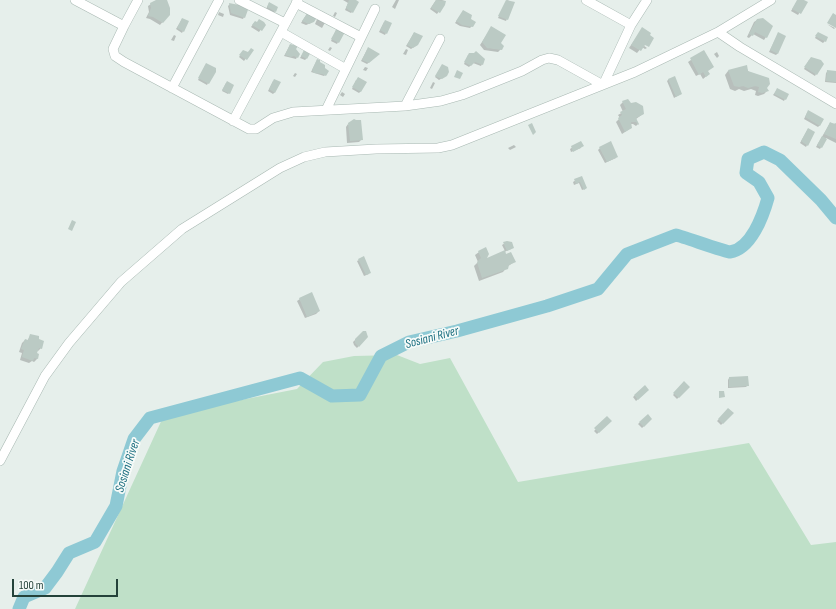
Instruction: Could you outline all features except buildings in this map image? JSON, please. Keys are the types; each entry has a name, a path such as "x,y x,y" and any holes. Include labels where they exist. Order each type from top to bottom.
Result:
{"street":[{"path":"75,0 124,26"},
{"path":"138,0 114,45 113,52 115,56 249,130 256,129 273,118 293,112 406,106 441,101 462,95 522,71 542,60 550,58 558,60 603,85"},
{"path":"172,88 219,0"},
{"path":"239,0 286,23"},
{"path":"586,0 631,26"},
{"path":"603,85 631,26 647,0"},
{"path":"0,461 45,376 82,326 121,282 182,229 280,168 304,157 325,152 438,148 452,145 635,72 718,32 771,0"},
{"path":"233,121 297,1 361,37"},
{"path":"326,110 375,9"},
{"path":"281,32 346,69"},
{"path":"718,32 740,47 836,104"},
{"path":"406,106 440,39"}],"green space":[{"path":"397,355 420,364 450,358 518,482 749,443 811,545 836,542 836,609 75,609 164,415 297,389 323,362 354,356"}],"waterway":[{"name":"Sosiani River","path":"19,609 24,597 45,588 69,553 95,542 116,506 123,471 134,439 150,418 300,378 332,396 360,395 381,356 409,342 457,331 547,306 598,289 627,254 676,235 730,252 737,250 744,245 755,231 763,214 768,198 759,182 746,173 748,159 764,152 780,160 821,200 836,218"}]}
